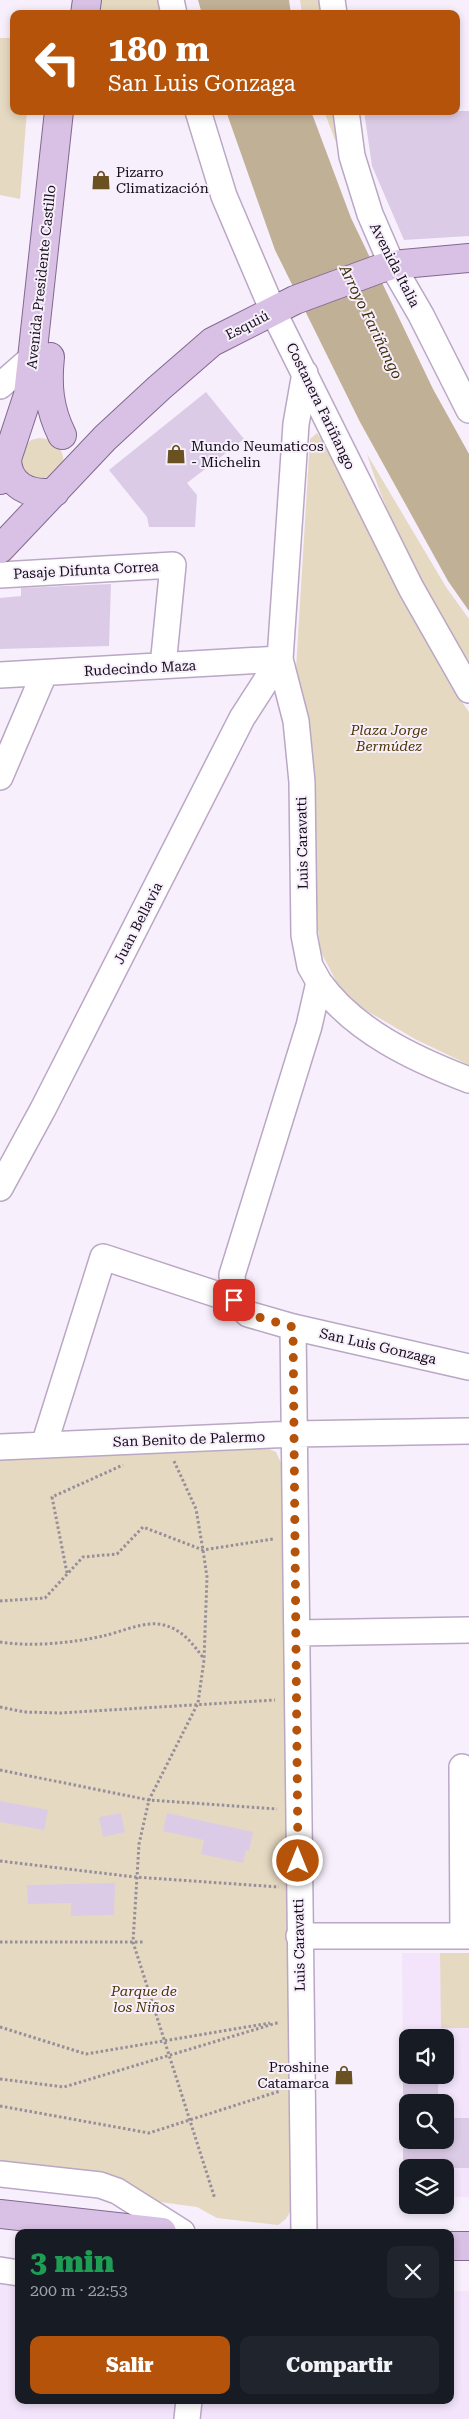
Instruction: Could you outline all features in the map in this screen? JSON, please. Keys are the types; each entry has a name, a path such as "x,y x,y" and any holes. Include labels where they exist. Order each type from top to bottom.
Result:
{"main road":[{"name":"Avenida Presidente Castillo","path":"7,455 28,396 59,115"},
{"name":"Avenida Presidente Castillo","path":"62,435 50,406 48,374 75,115"},
{"name":"Esquiú","path":"62,484 104,438 212,342 284,306 336,283 386,267 469,258"},
{"path":"0,549 62,484 74,466 73,454 69,444 62,435 42,428 22,433 7,455 8,470 13,480 21,488 31,493 62,484"},
{"path":"0,2214 135,2229"},
{"path":"454,2246 469,2246"}],"street":[{"name":"Costanera Fariñango","path":"199,115 224,196 284,306 305,373 411,588 469,690"},
{"name":"Avenida Italia","path":"347,115 352,156 386,267 421,315 469,410"},
{"path":"0,386 33,357"},
{"name":"Luis Caravatti","path":"305,373 296,424 280,660 296,721 299,756 304,935 310,966 326,992 354,1018 391,1045 432,1066 469,1080"},
{"name":"Pasaje Difunta Correa","path":"0,576 173,565 163,666"},
{"name":"Rudecindo Maza","path":"0,676 280,660"},
{"name":"Juan Bellavia","path":"0,1188 48,1100 242,718 280,660"},
{"path":"0,776 44,674"},
{"path":"44,1445 103,1257 234,1300 232,1276 309,1026 319,982"},
{"name":"San Luis Gonzaga","path":"234,1300 248,1314 293,1327 469,1367"},
{"name":"Luis Caravatti","path":"293,1327 304,2229"},
{"name":"San Benito de Palermo","path":"0,1447 294,1434 469,1431"},
{"path":"297,1633 469,1630"},
{"path":"299,1936 466,1936 462,1767"},
{"path":"0,2174 100,2185 117,2191 177,2229"},
{"path":"0,2270 15,2272"},
{"path":"187,2419 189,2404"}],"path":[{"path":"170,1454 196,1509 203,1550 207,1577 204,1660 198,1704 149,1800 139,1844 133,1942 215,2199"},
{"path":"68,1574 52,1497 130,1462"},
{"path":"0,1601 45,1598 83,1557 117,1554 143,1527 203,1550 274,1539"},
{"path":"0,1642 22,1646 102,1636 143,1626 163,1625 187,1636 204,1660"},
{"path":"0,1707 24,1712 60,1714 276,1700"},
{"path":"0,1770 149,1800 278,1809"},
{"path":"0,1861 136,1877 279,1887"},
{"path":"0,1942 143,1942"},
{"path":"0,2027 86,2054 283,2021 64,2087 0,2079"},
{"path":"0,2106 149,2133 281,2090"}],"shaded area":[{"path":"402,1953 469,1953 469,2197 454,2197 454,2159 404,2159 404,2149 454,2149 454,2094 403,2094 403,2084 454,2084 454,2029 403,2029"},
{"path":"0,2261 15,2263 15,2404 454,2404 454,2291 469,2291 469,2419 0,2419"}],"green space":[{"path":"96,0 160,0 162,10 94,10"},
{"path":"300,0 319,0 320,10 301,10"},
{"path":"0,38 10,38 10,115 27,115 20,199 0,195"},
{"path":"326,115 333,115 337,145"},
{"name":"Plaza Jorge Bermúdez","path":"317,433 330,451 458,696 469,712 469,1065 415,1039 362,1008 338,985 321,952 317,923 315,799 305,711 296,669 310,439"},
{"path":"39,438 55,443 61,451 64,462 63,468 46,483 21,472 20,450 31,440"},
{"path":"367,454 446,587 469,619 469,668 399,536 376,482"},
{"name":"Parque de los Niños","path":"265,1447 276,1452 281,1463 291,2210 286,2219 278,2225 217,2218 197,2207 145,2200 106,2174 0,2162 0,1456"},
{"path":"440,1953 469,1953 469,2028 441,2028"}],"water":[{"path":"198,0 289,0 290,10 201,10"},
{"name":"Arroyo Fariñango","path":"227,115 312,115 351,218 433,389 469,454 469,611 448,581 360,422 275,250"}],"building":[{"path":"460,111 469,111 469,236 404,240 372,166 365,115 460,115"},
{"name":"Mundo Neumaticos - Michelin","path":"206,392 244,439 187,483 197,495 195,527 149,527 147,517 109,470"},
{"path":"111,584 109,646 0,649 0,598 21,596 21,588"},
{"path":"0,1801 48,1810 44,1830 0,1822"},
{"path":"121,1813 125,1832 103,1837 99,1817"},
{"path":"167,1813 253,1832 249,1851 246,1850 243,1863 201,1854 204,1840 163,1831"},
{"path":"115,1883 114,1915 71,1916 71,1903 28,1904 27,1885"},
{"path":"403,2084 438,2084 438,2094 403,2094"},
{"path":"454,2118 469,2118 469,2168 454,2168 454,2159 403,2159 403,2149 454,2149"}],"place":[{"name":"Pizarro Climatización","path":"101,180"},
{"name":"Mundo Neumaticos - Michelin","path":"176,454"},
{"name":"Proshine Catamarca","path":"344,2075"}],"route":[{"path":"234,1300 248,1314 293,1327 298,1861"}]}
